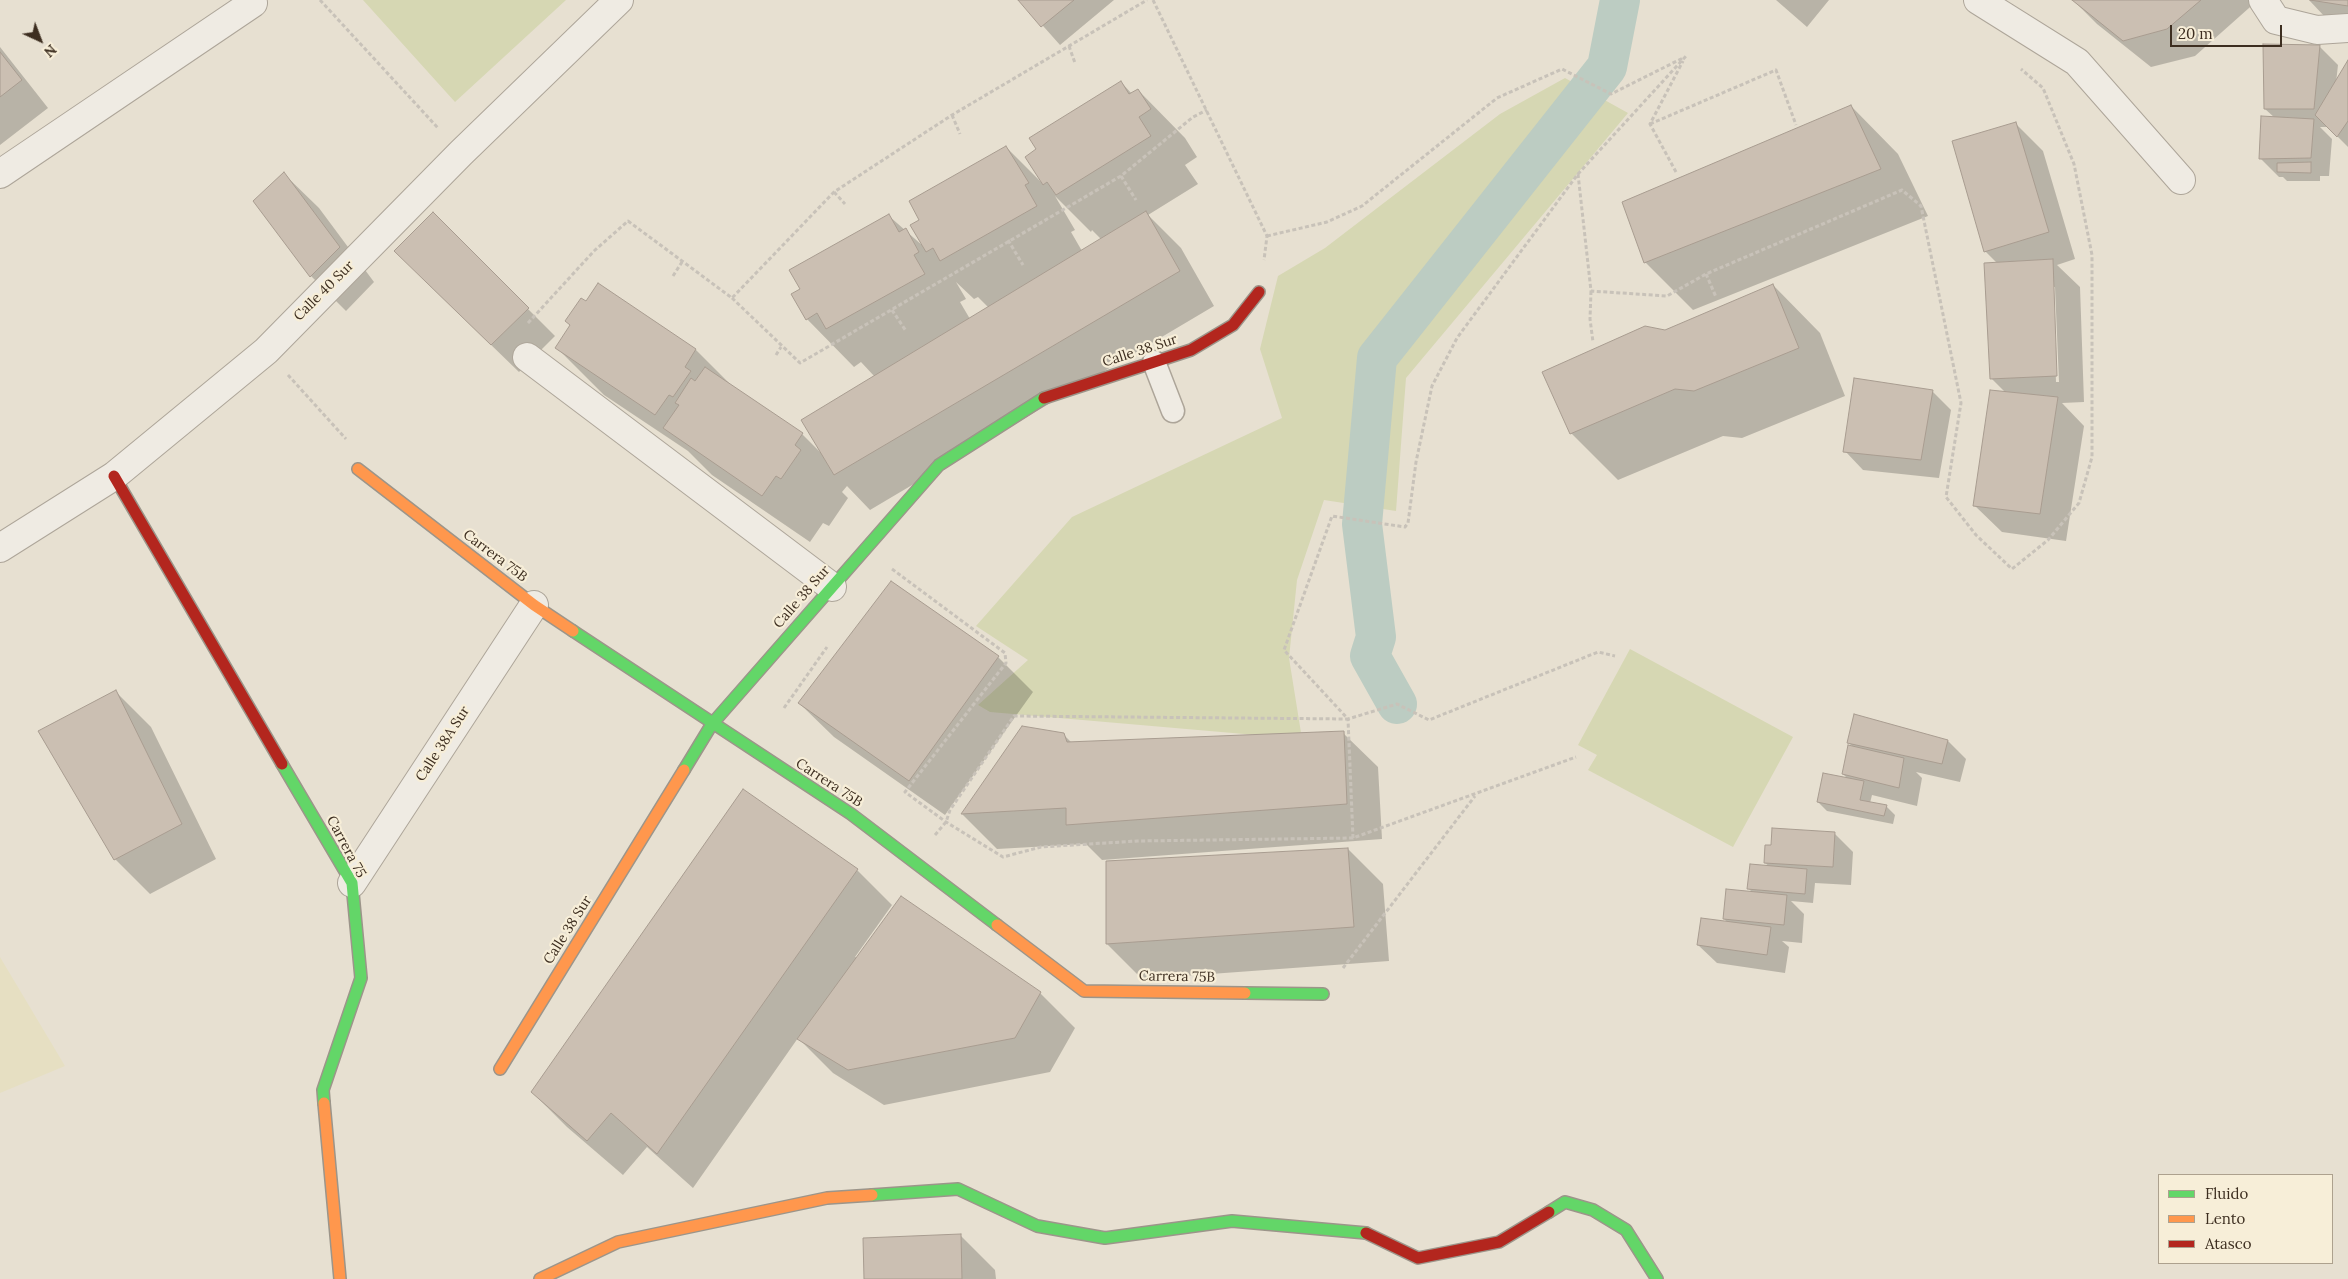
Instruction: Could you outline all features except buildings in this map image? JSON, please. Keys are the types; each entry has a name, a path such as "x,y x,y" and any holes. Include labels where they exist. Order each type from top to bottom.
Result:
{"street":[{"name":"Calle 40 Sur","path":"0,548 114,476 266,350 461,153 619,0"},
{"path":"1978,0 2077,62 2181,180"},
{"path":"2262,0 2276,20 2317,30 2348,28"},
{"path":"0,174 253,3"},
{"name":"Calle 38 Sur","path":"500,1069 712,724 939,464 1044,398 1191,350 1233,326 1259,292"},
{"path":"527,357 832,586"},
{"name":"Carrera 75B","path":"358,469 534,605 851,814 1084,990 1323,994"},
{"name":"Carrera 75","path":"114,476 352,883 361,978 323,1090 340,1279"},
{"name":"Calle 38A Sur","path":"352,883 534,605"},
{"path":"540,1279 618,1242 827,1198 958,1189 1037,1226 1105,1238 1232,1220 1363,1232 1418,1258 1498,1242 1566,1202 1593,1210 1626,1230 1657,1279"}],"lane":[{"path":"1154,362 1173,412"}],"path":[{"path":"320,0 461,153"},
{"path":"732,298 834,192 952,115 1147,0"},
{"path":"1153,0 1267,236 1327,222 1362,206 1497,98 1562,70 1611,94 1686,56"},
{"path":"1069,46 1075,63"},
{"path":"1650,124 1686,56"},
{"path":"1354,838 1348,719 1284,650 1332,516 1405,527 1408,523 1416,462 1432,386 1456,338 1578,174 1686,56"},
{"path":"1592,291 1667,296 1706,274 1902,190 1921,206 1961,403 1946,497 1976,535 2012,569 2048,540 2079,503 2092,457 2092,255 2074,164 2043,88 2020,69"},
{"path":"1650,124 1776,70 1796,125"},
{"path":"527,357 511,342 594,251 628,221 732,298 781,347 800,363 1008,240 1121,176 1192,117 1207,110"},
{"path":"952,115 960,134"},
{"path":"1650,124 1676,172"},
{"path":"1578,174 1592,291 1590,319 1593,342"},
{"path":"1121,176 1136,200"},
{"path":"834,192 845,204"},
{"path":"1008,240 1023,265"},
{"path":"673,276 682,262"},
{"path":"1706,274 1716,297"},
{"path":"892,310 906,330"},
{"path":"776,355 781,347"},
{"path":"266,350 345,437 358,469"},
{"path":"886,564 1005,653 1006,663 905,792 946,822 1004,857 1041,847 1118,842 1354,838 1475,796 1576,757"},
{"path":"784,708 829,644"},
{"path":"914,862 946,822 950,810 1014,716 1348,719 1397,704 1429,720 1598,652 1615,656"},
{"path":"1323,994 1475,796"}],"shaded area":[{"path":"0,957 65,1066 0,1093"}],"green space":[{"path":"363,0 566,0 455,102"},
{"path":"1565,78 1628,113 1406,378 1396,511 1324,500 1297,580 1289,658 1302,739 990,712 978,705 1028,660 976,626 1072,517 1282,418 1260,349 1278,276 1325,248 1500,114"},
{"path":"1630,649 1793,737 1733,847 1588,770 1597,755 1578,745"}],"waterway":[{"path":"1397,704 1370,656 1376,637 1362,524 1377,358 1607,67 1620,0"}],"traffic: fast":[{"path":"684,770 712,724 939,465 1044,398"},
{"path":"573,631 851,814 997,925"},
{"path":"282,764 352,883 361,978 323,1090 324,1103"},
{"path":"1245,993 1323,994"},
{"path":"872,1195 958,1189 1037,1226 1105,1238 1232,1221 1366,1233"},
{"path":"1549,1212 1565,1202 1593,1210 1626,1230 1657,1279"}],"traffic: slow":[{"path":"358,469 534,605 573,631"},
{"path":"500,1069 684,770"},
{"path":"997,925 1084,991 1245,993"},
{"path":"324,1103 340,1279"},
{"path":"540,1279 618,1242 827,1198 872,1195"}],"traffic: jam":[{"path":"1044,398 1191,350 1233,325 1259,292"},
{"path":"114,476 282,764"},
{"path":"1366,1233 1418,1258 1499,1242 1549,1212"}]}
